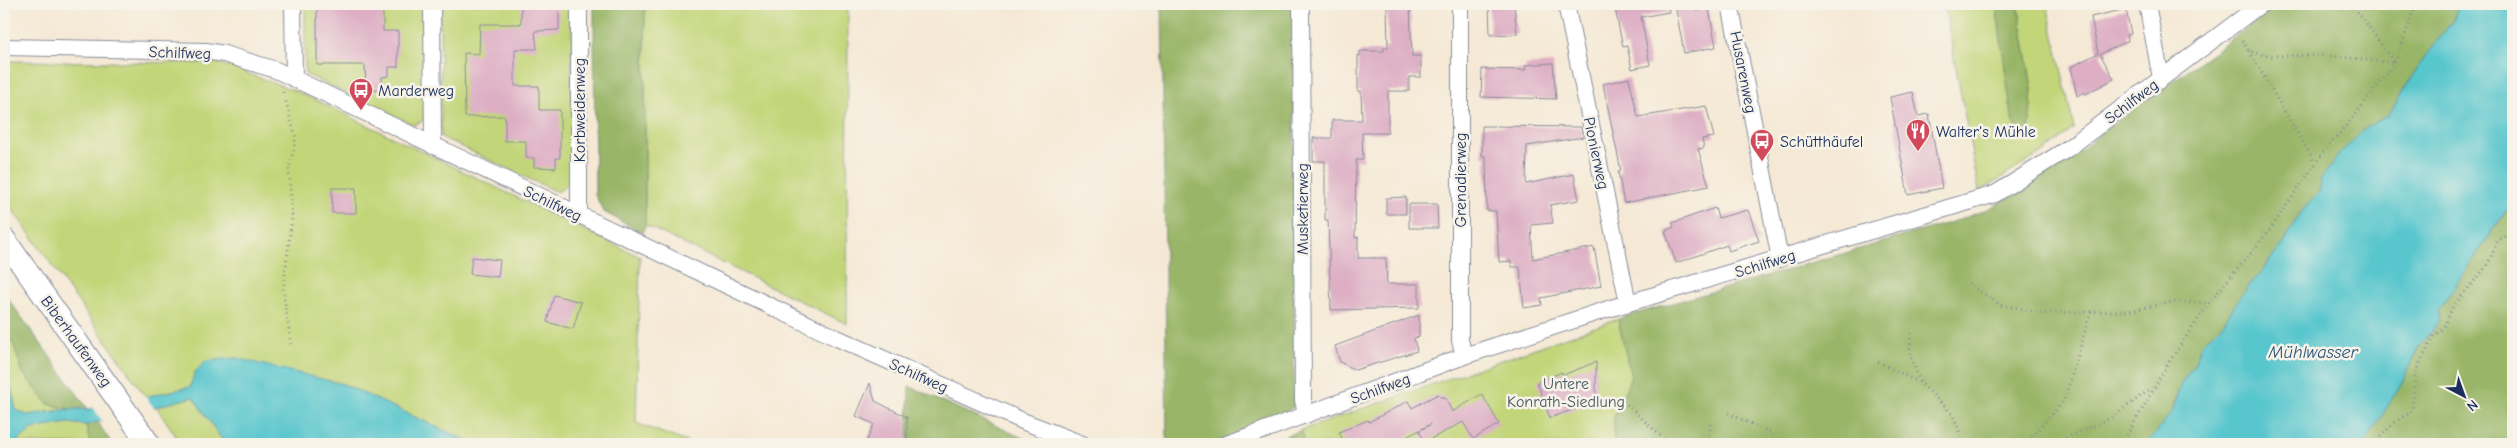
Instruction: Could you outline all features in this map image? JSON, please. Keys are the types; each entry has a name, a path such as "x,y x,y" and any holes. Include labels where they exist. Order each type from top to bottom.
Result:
{"main road":[{"name":"Biberhaufenweg","path":"4,239 148,441"}],"street":[{"path":"293,4 294,78"},
{"path":"432,4 433,146"},
{"name":"Korbweidenweg","path":"579,4 579,216"},
{"name":"Musketierweg","path":"1301,4 1303,400 1306,415"},
{"name":"Grenadierweg","path":"1460,4 1460,340 1464,356"},
{"name":"Pionierweg","path":"1566,4 1628,303"},
{"name":"Husarenweg","path":"1730,4 1780,259"},
{"path":"2147,4 2161,78"},
{"name":"Schilfweg","path":"1227,444 1464,356 1628,303 1995,194 2067,149 2262,4"},
{"name":"Schilfweg","path":"4,47 206,51 231,56 276,70 836,338 1025,422 1082,444"}],"path":[{"path":"2350,4 2368,25 2395,63"},
{"path":"2122,444 2155,386 2209,303 2269,232 2315,162 2395,63 2416,4"},
{"path":"2231,26 2249,51 2315,162"},
{"path":"2249,51 2268,56 2324,55 2395,63"},
{"path":"276,70 296,138 289,170 292,218 283,289 291,344"},
{"path":"2373,444 2395,422 2412,411 2416,370 2435,335 2445,325 2453,306 2487,266 2498,240 2513,232"},
{"path":"1968,283 2000,305 2041,313 2129,311 2172,302 2209,303"},
{"path":"2025,444 2064,401 2091,312"},
{"path":"1911,333 1910,354 1920,382"},
{"path":"1878,362 1920,382 1953,415 1964,444"},
{"path":"2052,444 2111,418 2155,386"},
{"path":"1623,400 1667,444"},
{"path":"1728,413 1773,434 1772,444"},
{"path":"1705,444 1710,432 1710,421"}],"green space":[{"path":"305,4 424,4 424,120 414,125 305,74"},
{"path":"440,4 572,4 572,183 557,192 441,137"},
{"path":"594,4 645,4 645,225 643,233 604,212 595,195"},
{"path":"645,4 848,4 847,324 645,225"},
{"path":"1162,4 1294,4 1294,406 1265,424 1215,442 1200,445 1167,444"},
{"path":"1944,4 1996,4 1998,20 2029,133 2032,89 2018,4 2047,4 2074,128 2044,152 1979,191"},
{"path":"1996,4 2018,4 2032,89 2029,133 2025,137 2019,133 2012,118"},
{"path":"2279,4 2459,4 2453,20 2418,67 2388,116 2368,126 2320,180 2319,192 2297,217 2285,242 2240,297 2224,322 2201,345 2195,363 2181,383 2173,410 2157,432 2145,444 1614,444 1614,418 1631,377 1618,319 1959,220 1990,208 2031,184 2079,152 2101,133"},
{"path":"4,61 219,63 301,93 640,257 636,423 692,444 474,444 343,384 195,372 190,387 146,397 4,198"},
{"path":"2513,201 2513,444 2365,444 2401,384 2418,348 2440,320 2438,311"},
{"path":"4,293 88,409 70,409 48,404 23,373 13,343 4,334"},
{"name":"Untere Konrath-Siedlung","path":"1618,319 1631,377 1614,418 1614,444 1304,444 1302,430"},
{"path":"4,334 13,343 23,373 48,403 70,409 27,415 16,410 4,356"},
{"path":"909,386 1036,444 908,444"},
{"path":"194,397 225,444 181,444 156,406"},
{"path":"97,421 112,444 90,444 86,425"},
{"path":"68,423 86,425 90,444 15,444 31,429"},
{"path":"1302,430 1304,444 1265,444"}],"water":[{"name":"Mühlwasser","path":"2459,4 2513,4 2513,201 2438,311 2440,320 2418,348 2401,384 2365,444 2145,444 2157,432 2173,410 2181,383 2195,363 2201,345 2224,322 2240,297 2285,242 2297,217 2319,192 2320,180 2340,153 2368,126 2388,116 2418,67 2453,20"},
{"path":"4,356 16,410 27,415 70,409 89,409 190,387 195,372 206,361 236,358 343,384 474,444 225,444 193,397 86,425 68,423 32,429 15,444 4,444"}],"pier":[{"path":"144,395 155,409 103,422 92,406"}],"building":[{"path":"317,4 383,4 383,31 398,31 398,67 389,67 389,76 382,77 382,90 366,91 365,65 317,65"},
{"path":"521,4 553,4 553,6 559,6 559,30 535,31 537,49 515,49 515,86 539,86 539,110 560,110 560,158 556,158 556,168 534,167 534,158 526,158 526,141 505,141 505,116 465,117 464,53 479,54 480,24 521,24"},
{"path":"1387,4 1410,4 1412,56 1421,56 1421,77 1409,77 1409,91 1388,91 1388,133 1362,133 1363,160 1356,160 1355,238 1358,237 1358,258 1386,258 1387,284 1419,284 1419,308 1331,310 1328,220 1325,220 1325,161 1313,161 1313,138 1332,138 1332,120 1362,120 1361,91 1358,91 1358,55 1360,56 1360,51 1384,51 1384,47 1388,47"},
{"path":"1489,4 1514,4 1517,34 1490,35"},
{"path":"1614,4 1668,4 1669,12 1641,17 1650,65 1632,69 1627,46 1623,47"},
{"path":"1675,4 1695,4 1696,11 1709,9 1716,47 1684,53"},
{"path":"2126,9 2131,34 2127,35 2128,41 2100,54 2114,79 2085,94 2084,92 2077,96 2071,67 2098,53 2091,17"},
{"path":"1553,63 1556,99 1481,97 1482,69 1526,70 1525,65"},
{"path":"1629,78 1638,117 1706,106 1714,137 1702,139 1704,148 1698,149 1709,186 1624,203 1618,172 1621,171 1603,84"},
{"name":"Walter's Mühle","path":"1913,92 1918,116 1929,114 1942,188 1908,195 1890,97"},
{"path":"1482,126 1581,127 1583,137 1527,146 1526,184 1574,174 1579,200 1550,205 1553,223 1531,225 1533,259 1594,247 1601,286 1541,298 1542,305 1524,308 1520,267 1512,267 1511,261 1499,262 1496,211 1487,211 1486,156 1482,156"},
{"path":"332,188 356,188 356,213 332,213"},
{"path":"1406,197 1406,214 1386,214 1386,198"},
{"path":"1409,204 1437,204 1438,228 1409,228"},
{"path":"1715,208 1718,218 1748,210 1759,241 1729,251 1727,245 1676,263 1665,231 1674,227 1672,223"},
{"path":"472,257 500,260 498,277 470,274"},
{"path":"554,295 581,302 573,329 547,322"},
{"path":"1419,315 1419,337 1414,338 1417,351 1355,370 1340,362 1335,346"},
{"path":"1596,362 1596,401 1550,418 1537,382 1562,372 1563,375"},
{"path":"870,383 875,401 907,417 907,444 876,444 867,440 874,424 856,416"},
{"path":"1438,394 1440,397 1445,397 1452,412 1482,394 1499,424 1473,439 1463,422 1425,442 1419,431 1431,424 1393,444 1345,444 1339,432 1368,420 1369,422 1408,401 1412,408"}],"place":[{"name":"Marderweg","path":"361,111"},
{"name":"Walter's Mühle","path":"1918,152"},
{"name":"Schütthäufel","path":"1762,162"}]}
